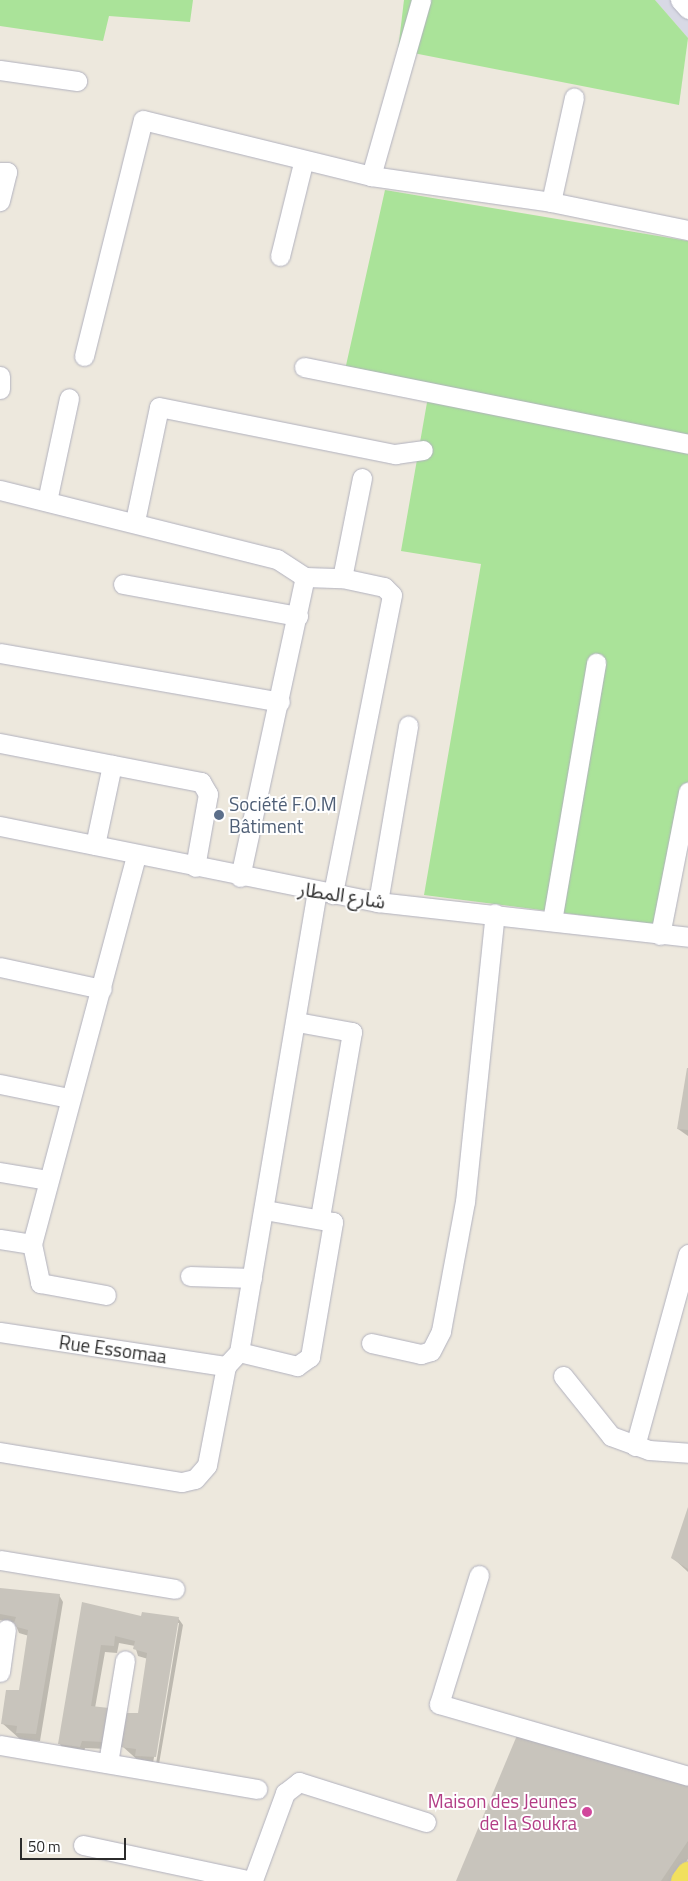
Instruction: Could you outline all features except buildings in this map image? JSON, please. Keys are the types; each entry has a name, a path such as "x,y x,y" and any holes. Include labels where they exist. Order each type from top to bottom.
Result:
{"main road":[{"path":"683,1881 688,1874"}],"street":[{"path":"371,176 420,0"},
{"path":"680,0 688,9"},
{"path":"0,70 77,81"},
{"path":"551,202 574,97"},
{"path":"84,356 143,120 303,163 371,176 551,202 688,230"},
{"path":"280,256 303,163"},
{"path":"0,172 6,172 0,201"},
{"path":"304,367 688,444"},
{"path":"0,376 0,389"},
{"path":"47,501 69,398"},
{"path":"135,522 159,407 395,454 423,450"},
{"path":"342,578 362,478"},
{"path":"0,490 135,522 277,559 305,577 342,578 384,587 392,597 297,1022 252,1278 207,1465 190,1481 0,1452"},
{"path":"240,877 280,702 305,577"},
{"path":"123,584 298,616"},
{"path":"0,653 280,702"},
{"path":"552,921 596,663"},
{"path":"378,902 408,726"},
{"path":"0,743 192,779 206,786 195,867"},
{"path":"94,845 112,765"},
{"path":"660,935 688,792"},
{"name":"شارع المطار","path":"0,826 240,877 378,902 688,937"},
{"path":"106,1295 40,1283 32,1244 69,1098 102,988 136,855"},
{"path":"371,1343 421,1354 431,1351 441,1332 465,1202 495,914"},
{"path":"0,966 102,988"},
{"path":"264,1210 320,1218 352,1032 297,1022"},
{"path":"0,1084 69,1098"},
{"path":"0,1172 48,1180"},
{"name":"Rue Essomaa","path":"0,1332 297,1366 310,1357 333,1222 320,1218"},
{"path":"0,1239 32,1244"},
{"path":"635,1446 688,1254"},
{"path":"190,1276 252,1278"},
{"path":"562,1376 611,1436 635,1446 688,1453"},
{"path":"0,1560 175,1589"},
{"path":"478,1575 440,1704 688,1776"},
{"path":"0,1672 6,1629"},
{"path":"108,1763 125,1660"},
{"path":"0,1745 256,1789"},
{"path":"83,1845 253,1881 285,1793 298,1782 426,1822"}],"shaded area":[{"path":"655,0 688,0 688,38"}],"green space":[{"path":"0,0 193,0 190,22 109,16 103,41 0,26"},
{"path":"404,0 655,0 688,38 679,105 398,50"},
{"path":"385,190 688,241 688,836 672,927 424,895 481,564 401,551 429,391 345,370"}],"place":[{"name":"Société F.O.M Bâtiment","path":"219,815"},
{"name":"Maison des Jeunes de la Soukra","path":"587,1812"}]}
